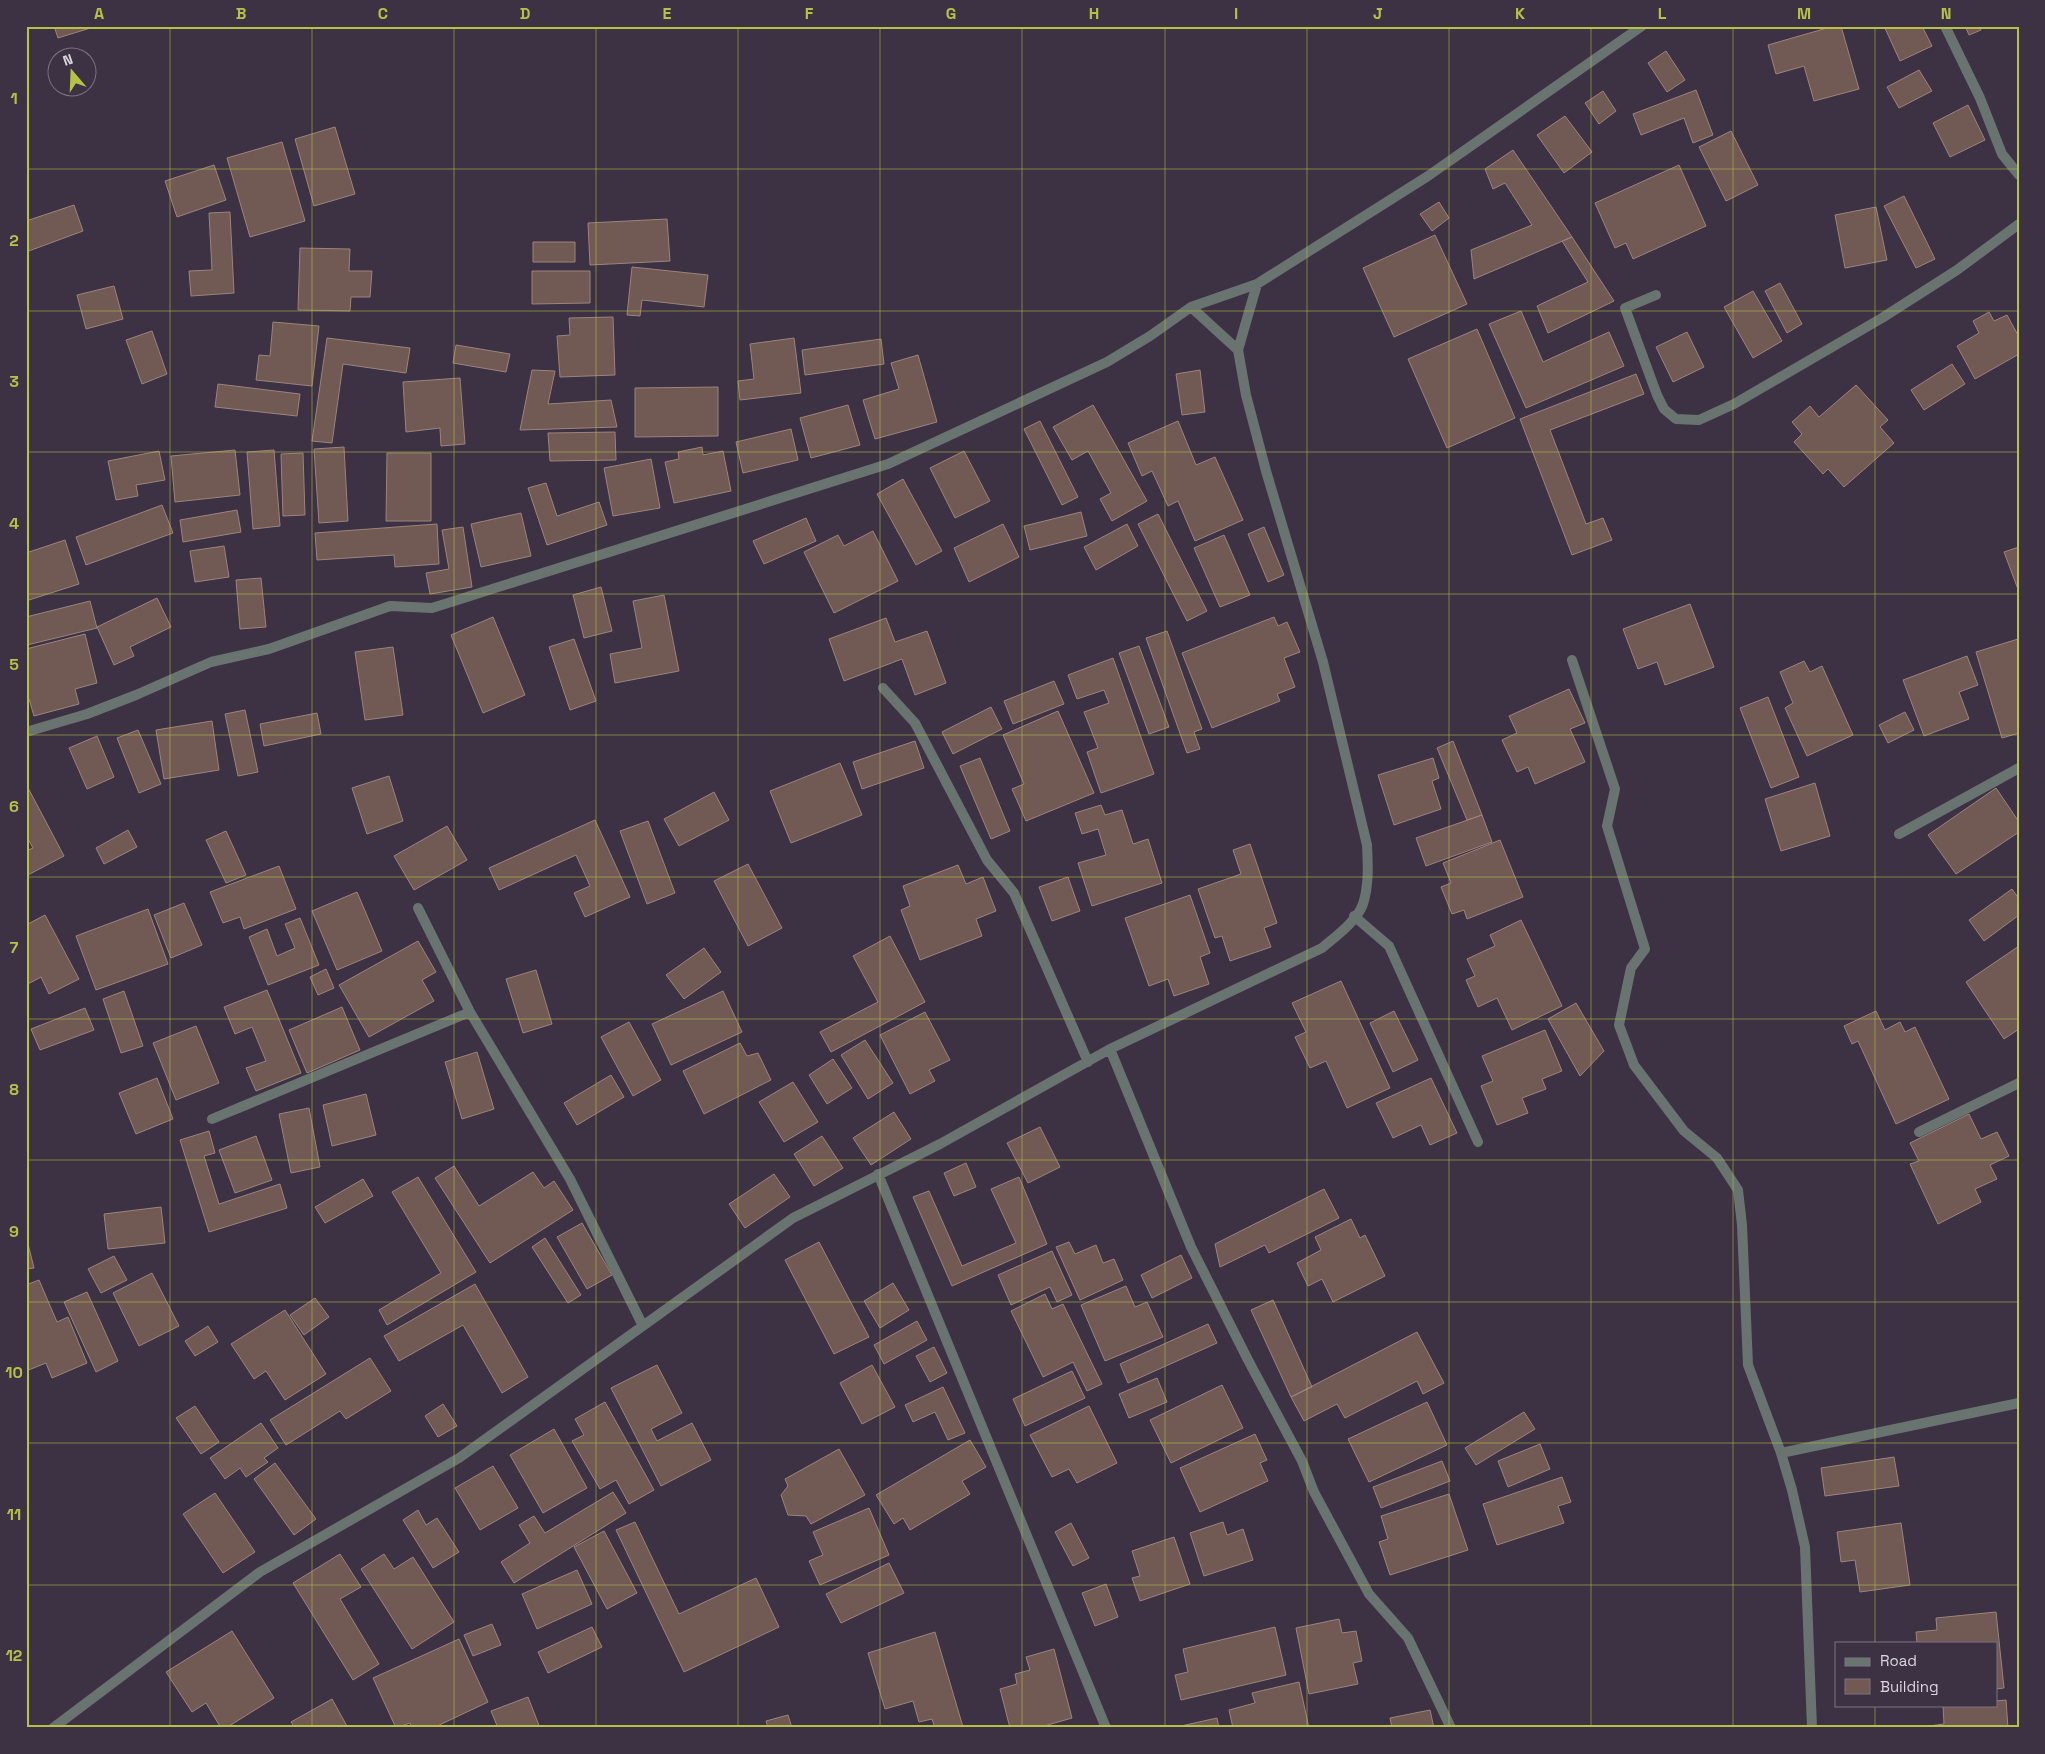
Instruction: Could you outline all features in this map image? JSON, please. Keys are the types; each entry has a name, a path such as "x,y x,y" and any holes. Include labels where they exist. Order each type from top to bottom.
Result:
{"street":[{"path":"26,732 87,714 136,695 210,662 269,650 390,606 432,608 888,464 1107,362 1150,336 1192,307 1257,284 1428,176 1642,26"},
{"path":"1945,26 1980,98 2002,154 2019,175"},
{"path":"1656,295 1625,308 1664,409 1676,419 1699,420 1734,404 1882,318 1957,270 2019,224"},
{"path":"53,1728 260,1572 458,1458 792,1218 940,1144 1110,1049 1322,948 1346,927 1362,906 1368,875 1367,845 1323,662 1266,471 1246,395 1238,350 1257,284"},
{"path":"1192,307 1238,350"},
{"path":"1572,660 1615,789 1607,826 1646,949 1631,968 1619,1025 1634,1065 1684,1131 1717,1158 1738,1190 1742,1225 1748,1365 1781,1453 1792,1490 1805,1547 1812,1728"},
{"path":"883,688 915,723 987,860 1014,894 1088,1062"},
{"path":"1899,834 2019,768"},
{"path":"418,908 470,1012 570,1179 643,1326"},
{"path":"1354,916 1390,946 1478,1142"},
{"path":"212,1119 470,1012"},
{"path":"1110,1049 1191,1247 1302,1461 1314,1492 1369,1594 1408,1638 1451,1728"},
{"path":"1919,1132 2019,1083"},
{"path":"878,1174 1106,1728"},
{"path":"1781,1453 2019,1403"}],"building":[{"path":"54,26 97,26 58,38"},
{"path":"1834,26 1841,26 1859,89 1814,101 1804,66 1776,74 1768,45"},
{"path":"1884,26 1922,26 1932,46 1900,61"},
{"path":"1965,26 1979,26 1981,30 1969,35"},
{"path":"1666,51 1685,80 1667,92 1648,63"},
{"path":"1919,70 1932,91 1899,108 1887,87"},
{"path":"1696,90 1713,135 1693,143 1684,118 1641,135 1633,114"},
{"path":"1603,91 1616,111 1599,124 1585,103"},
{"path":"1968,105 1985,140 1950,157 1933,123"},
{"path":"1565,116 1592,152 1564,173 1537,135"},
{"path":"335,127 355,194 314,206 295,139"},
{"path":"1731,131 1758,185 1726,201 1699,147"},
{"path":"282,142 305,221 250,237 227,158"},
{"path":"1513,150 1572,237 1474,279 1471,250 1532,225 1505,183 1493,189 1485,169"},
{"path":"214,165 226,200 177,217 165,181"},
{"path":"1679,165 1706,226 1633,259 1626,243 1615,248 1595,203"},
{"path":"1904,196 1935,259 1916,268 1884,206"},
{"path":"1439,202 1449,218 1432,231 1420,214"},
{"path":"74,205 83,231 26,252 26,221"},
{"path":"1876,207 1887,260 1845,268 1835,215"},
{"path":"230,212 234,293 191,296 189,271 212,270 209,213"},
{"path":"667,219 670,261 590,265 588,223"},
{"path":"1435,235 1467,304 1394,337 1363,268"},
{"path":"1572,237 1614,301 1548,333 1537,306 1588,282 1562,241"},
{"path":"533,242 575,242 575,262 533,262"},
{"path":"300,248 350,249 349,271 372,271 370,297 351,297 350,311 298,310"},
{"path":"632,267 708,275 704,307 642,300 640,316 627,315"},
{"path":"532,271 590,271 590,303 532,304"},
{"path":"1780,283 1802,324 1787,333 1765,291"},
{"path":"114,286 123,319 86,329 77,295"},
{"path":"1753,291 1782,341 1753,358 1724,307"},
{"path":"1521,311 1543,362 1609,332 1624,366 1526,408 1489,324"},
{"path":"1989,312 1994,321 2007,315 2019,337 2019,354 1975,379 1957,346 1979,333 1973,321"},
{"path":"613,317 615,375 560,377 557,336 570,335 569,318"},
{"path":"273,322 319,326 312,386 256,380 259,355 270,356"},
{"path":"1477,329 1515,418 1447,448 1408,359"},
{"path":"152,331 167,374 142,384 126,340"},
{"path":"1687,332 1704,367 1673,382 1656,347"},
{"path":"327,338 410,348 406,373 343,364 332,443 312,441"},
{"path":"794,338 801,393 740,400 738,381 754,379 750,344"},
{"path":"881,339 884,364 805,375 802,350"},
{"path":"456,345 510,354 506,372 453,363"},
{"path":"918,355 937,422 875,439 863,400 899,389 891,363"},
{"path":"1952,364 1965,384 1924,410 1911,390"},
{"path":"532,370 555,371 548,404 611,400 617,427 520,430"},
{"path":"1200,370 1205,412 1182,415 1176,374"},
{"path":"1636,374 1644,394 1550,430 1586,524 1603,518 1612,540 1572,555 1520,419"},
{"path":"460,378 465,444 441,446 440,428 406,432 403,382"},
{"path":"218,384 300,394 297,416 215,407"},
{"path":"1856,385 1888,420 1880,427 1894,443 1844,487 1828,469 1823,474 1794,442 1802,434 1792,422 1810,406 1819,417"},
{"path":"718,387 718,436 635,437 635,388"},
{"path":"848,405 860,445 811,458 800,418"},
{"path":"1093,405 1147,501 1112,521 1100,499 1111,493 1088,451 1072,460 1053,427"},
{"path":"1040,421 1078,497 1062,505 1024,429"},
{"path":"1178,421 1196,465 1215,457 1243,520 1195,541 1178,501 1168,506 1152,471 1142,476 1128,443"},
{"path":"791,429 798,460 743,473 736,442"},
{"path":"615,432 616,460 550,461 548,433"},
{"path":"344,447 348,521 319,523 314,449"},
{"path":"702,447 703,455 723,451 731,491 674,503 665,462 679,459 678,452"},
{"path":"235,450 240,495 175,502 171,456"},
{"path":"274,450 280,526 253,529 247,452"},
{"path":"159,451 165,480 136,485 138,496 116,500 108,461"},
{"path":"964,451 990,501 955,518 930,468"},
{"path":"303,453 305,515 283,516 281,454"},
{"path":"387,453 431,453 431,521 386,521"},
{"path":"651,459 660,508 613,516 604,468"},
{"path":"903,479 942,551 916,565 877,494"},
{"path":"546,483 557,516 599,502 607,525 547,545 528,488"},
{"path":"162,505 173,533 86,565 76,537"},
{"path":"237,510 241,532 183,542 180,520"},
{"path":"1081,512 1087,536 1030,550 1024,526"},
{"path":"521,513 531,556 481,567 471,524"},
{"path":"1158,514 1207,611 1187,621 1138,524"},
{"path":"806,518 816,541 764,564 753,541"},
{"path":"437,524 439,564 395,567 394,555 317,560 315,533"},
{"path":"1003,524 1019,557 969,582 954,548"},
{"path":"1127,524 1138,546 1096,570 1084,547"},
{"path":"463,527 472,587 430,594 426,573 449,569 442,530"},
{"path":"1264,527 1284,575 1268,582 1248,534"},
{"path":"873,531 898,581 834,613 804,552 838,535 844,546"},
{"path":"1224,535 1250,595 1220,607 1194,548"},
{"path":"65,540 79,584 29,600 26,593 26,553"},
{"path":"224,546 229,577 195,582 190,551"},
{"path":"2019,547 2019,592 2004,552"},
{"path":"261,578 266,627 240,629 236,580"},
{"path":"601,587 612,631 584,638 573,595"},
{"path":"664,595 679,671 615,683 610,654 642,648 633,601"},
{"path":"157,598 171,627 130,647 134,656 114,665 97,627"},
{"path":"90,601 97,628 27,645 26,617"},
{"path":"1690,604 1714,667 1665,685 1657,662 1638,669 1623,629"},
{"path":"493,617 525,695 483,713 451,635"},
{"path":"1274,617 1278,626 1287,622 1300,652 1284,658 1295,687 1277,694 1280,701 1212,728 1182,653"},
{"path":"886,618 895,642 927,631 946,683 915,695 902,659 844,681 829,639"},
{"path":"1167,631 1202,729 1194,732 1200,749 1187,753 1146,638"},
{"path":"85,634 97,683 75,689 79,704 34,716 29,699 26,700 26,649"},
{"path":"574,639 596,701 570,710 549,647"},
{"path":"2018,639 2019,733 2002,738 1976,652"},
{"path":"1139,646 1169,727 1149,734 1119,653"},
{"path":"393,647 403,715 365,720 355,652"},
{"path":"1967,656 1978,685 1959,692 1969,719 1924,736 1903,680"},
{"path":"1113,658 1154,774 1101,793 1087,752 1098,748 1084,712 1109,703 1104,690 1077,699 1068,675"},
{"path":"1804,661 1810,672 1822,666 1853,735 1807,756 1785,708 1793,703 1780,672"},
{"path":"1054,681 1064,704 1013,724 1004,701"},
{"path":"1569,689 1585,723 1570,729 1585,762 1535,784 1528,767 1517,772 1502,740 1517,733 1509,716"},
{"path":"1768,697 1799,777 1771,788 1740,708"},
{"path":"991,707 1002,729 953,754 942,732"},
{"path":"245,710 258,772 238,776 225,714"},
{"path":"1058,711 1094,793 1026,821 1012,789 1024,784 1003,735"},
{"path":"1905,712 1914,730 1888,743 1879,725"},
{"path":"317,713 321,734 264,746 260,724"},
{"path":"212,721 219,770 164,779 156,730"},
{"path":"138,730 161,784 139,793 117,738"},
{"path":"97,736 114,777 87,789 69,748"},
{"path":"915,741 924,768 862,789 853,762"},
{"path":"1453,741 1482,815 1467,820 1437,748"},
{"path":"980,758 1010,831 991,839 960,766"},
{"path":"1433,758 1439,778 1432,781 1441,809 1394,825 1378,775"},
{"path":"840,763 862,815 791,843 770,791"},
{"path":"389,776 403,821 367,834 352,788"},
{"path":"1815,783 1830,836 1781,851 1765,799"},
{"path":"26,784 64,856 26,876 26,851 33,848 26,835"},
{"path":"1996,788 2019,822 2019,832 1956,874 1928,835"},
{"path":"714,792 729,820 679,846 664,819"},
{"path":"1101,805 1105,815 1122,810 1133,844 1148,839 1162,883 1092,906 1078,863 1106,855 1098,829 1082,834 1075,813"},
{"path":"1482,815 1492,842 1426,866 1416,838"},
{"path":"595,820 630,897 585,917 574,893 590,886 576,855 499,890 489,868"},
{"path":"648,821 675,893 647,904 620,831"},
{"path":"447,826 467,860 414,890 394,856"},
{"path":"128,830 137,847 104,864 96,848"},
{"path":"226,831 246,875 226,883 206,840"},
{"path":"1500,840 1523,897 1467,919 1464,910 1452,914 1441,887 1451,883 1443,863"},
{"path":"1250,844 1277,923 1264,928 1271,947 1230,961 1222,936 1215,938 1198,889 1241,874 1233,850"},
{"path":"748,864 782,928 748,946 714,881"},
{"path":"958,865 966,884 983,877 996,911 976,919 982,936 920,960 901,910 910,906 903,886"},
{"path":"279,866 296,909 244,929 240,917 223,923 210,892"},
{"path":"1068,877 1080,911 1052,921 1039,887"},
{"path":"2012,889 2019,899 2019,915 1984,941 1969,920"},
{"path":"357,892 382,951 337,970 312,911"},
{"path":"1190,895 1210,953 1200,957 1209,984 1174,996 1168,979 1149,986 1125,918"},
{"path":"184,903 202,945 171,958 154,915"},
{"path":"148,909 168,964 96,990 76,936"},
{"path":"45,915 79,979 49,994 41,977 26,985 26,925"},
{"path":"300,918 319,965 268,985 249,937 267,929 277,956 295,948 285,924"},
{"path":"1521,920 1562,1006 1512,1030 1497,998 1478,1007 1466,980 1475,976 1467,959 1495,946 1490,935"},
{"path":"890,936 925,1002 831,1052 820,1032 878,1002 853,956"},
{"path":"418,941 436,972 422,980 434,1001 369,1037 339,985"},
{"path":"2019,946 2019,1029 2004,1039 1966,982"},
{"path":"704,948 721,972 684,999 666,975"},
{"path":"326,969 334,988 318,995 310,977"},
{"path":"536,970 552,1024 523,1033 506,979"},
{"path":"1341,981 1390,1088 1347,1108 1326,1061 1310,1068 1295,1037 1306,1032 1292,1003"},
{"path":"267,990 301,1073 256,1091 246,1068 266,1061 252,1027 235,1034 224,1007"},
{"path":"124,991 143,1046 121,1053 103,999"},
{"path":"723,991 742,1032 671,1065 652,1024"},
{"path":"1576,1003 1604,1051 1580,1076 1548,1019"},
{"path":"342,1007 360,1050 307,1073 289,1030"},
{"path":"85,1008 94,1030 40,1050 31,1029"},
{"path":"1394,1011 1418,1060 1393,1072 1370,1023"},
{"path":"1876,1011 1885,1030 1900,1022 1905,1032 1915,1027 1949,1099 1896,1124 1858,1041 1852,1044 1844,1026"},
{"path":"925,1012 950,1060 929,1070 935,1081 910,1094 880,1035"},
{"path":"629,1022 661,1080 633,1096 601,1037"},
{"path":"196,1026 219,1083 176,1100 153,1043"},
{"path":"1545,1030 1562,1071 1542,1079 1546,1089 1522,1098 1528,1113 1497,1125 1481,1086 1493,1081 1482,1056"},
{"path":"865,1040 893,1083 868,1099 841,1055"},
{"path":"740,1043 747,1056 758,1053 771,1080 704,1114 683,1071"},
{"path":"477,1052 494,1109 462,1119 445,1062"},
{"path":"833,1059 852,1088 827,1104 809,1075"},
{"path":"611,1075 624,1097 577,1125 564,1103"},
{"path":"157,1078 173,1119 136,1134 119,1093"},
{"path":"1431,1078 1457,1133 1430,1145 1421,1125 1393,1138 1376,1103"},
{"path":"793,1082 818,1122 784,1142 759,1102"},
{"path":"366,1094 376,1135 332,1146 323,1105"},
{"path":"309,1108 320,1167 291,1173 279,1114"},
{"path":"894,1112 911,1139 871,1165 853,1138"},
{"path":"1969,1114 1981,1139 1997,1132 2009,1156 1990,1165 1997,1179 1975,1189 1981,1202 1938,1224 1910,1164 1919,1161 1910,1143"},
{"path":"1040,1127 1060,1167 1028,1183 1007,1143"},
{"path":"209,1131 215,1153 204,1156 219,1204 280,1184 287,1208 209,1232 180,1140"},
{"path":"256,1136 272,1180 235,1193 219,1150"},
{"path":"822,1136 843,1168 814,1186 794,1154"},
{"path":"966,1163 976,1187 954,1196 944,1173"},
{"path":"454,1166 479,1206 533,1172 544,1188 554,1181 573,1210 490,1263 435,1178"},
{"path":"774,1174 790,1197 745,1228 729,1204"},
{"path":"418,1177 476,1272 387,1325 379,1310 441,1273 392,1192"},
{"path":"1019,1177 1047,1244 952,1286 913,1197 929,1191 962,1266 1016,1243 991,1189"},
{"path":"363,1179 373,1196 325,1223 315,1207"},
{"path":"1324,1189 1339,1218 1269,1253 1265,1245 1220,1267 1215,1244"},
{"path":"161,1207 165,1243 108,1249 104,1214"},
{"path":"1351,1219 1360,1238 1365,1235 1385,1276 1333,1302 1322,1279 1308,1286 1297,1263 1321,1250 1315,1237"},
{"path":"582,1223 612,1275 587,1289 557,1237"},
{"path":"26,1236 34,1268 26,1269"},
{"path":"545,1238 581,1295 568,1303 532,1247"},
{"path":"819,1242 869,1337 834,1354 785,1260"},
{"path":"1069,1242 1075,1254 1096,1245 1103,1263 1114,1259 1123,1280 1080,1300 1056,1247"},
{"path":"1052,1251 1072,1295 1057,1302 1050,1287 1011,1305 998,1275"},
{"path":"1181,1255 1192,1278 1152,1298 1141,1275"},
{"path":"114,1256 127,1280 101,1293 88,1269"},
{"path":"152,1273 179,1326 139,1346 113,1293"},
{"path":"39,1280 57,1322 68,1317 87,1363 52,1378 46,1363 26,1371 26,1285"},
{"path":"893,1283 909,1310 880,1328 864,1301"},
{"path":"475,1284 528,1377 502,1393 463,1325 399,1361 384,1336"},
{"path":"1126,1286 1135,1307 1147,1302 1163,1337 1105,1361 1081,1305"},
{"path":"87,1292 118,1361 96,1372 64,1302"},
{"path":"1045,1294 1052,1309 1063,1304 1102,1384 1087,1391 1073,1362 1043,1377 1011,1311"},
{"path":"315,1298 329,1317 304,1335 290,1315"},
{"path":"1273,1300 1312,1387 1291,1397 1251,1310"},
{"path":"285,1310 326,1374 285,1400 266,1371 254,1379 231,1344"},
{"path":"917,1321 927,1340 884,1364 874,1345"},
{"path":"1208,1324 1217,1343 1128,1383 1120,1364"},
{"path":"208,1326 218,1342 195,1356 185,1341"},
{"path":"1417,1332 1444,1383 1423,1394 1417,1381 1345,1418 1337,1404 1304,1421 1291,1397"},
{"path":"934,1347 947,1373 930,1382 916,1356"},
{"path":"370,1358 391,1391 346,1419 340,1411 286,1445 270,1420"},
{"path":"657,1365 682,1413 651,1429 657,1441 692,1423 711,1460 661,1486 611,1388"},
{"path":"872,1365 895,1407 862,1424 840,1383"},
{"path":"1072,1371 1085,1398 1025,1426 1013,1399"},
{"path":"1157,1378 1167,1402 1129,1418 1119,1394"},
{"path":"1222,1385 1243,1428 1171,1463 1150,1420"},
{"path":"943,1387 965,1433 948,1440 935,1412 913,1422 905,1405"},
{"path":"605,1402 654,1490 629,1504 616,1480 600,1489 572,1441 584,1435 575,1419"},
{"path":"1427,1402 1447,1445 1369,1482 1348,1439"},
{"path":"443,1404 457,1426 438,1437 425,1416"},
{"path":"195,1406 219,1442 201,1454 176,1418"},
{"path":"1089,1406 1117,1463 1077,1483 1069,1469 1052,1477 1030,1435"},
{"path":"1524,1412 1535,1429 1476,1465 1465,1448"},
{"path":"261,1423 278,1448 264,1458 268,1462 246,1477 240,1468 225,1479 210,1458"},
{"path":"554,1429 587,1488 543,1513 510,1455"},
{"path":"1255,1434 1267,1460 1260,1463 1268,1481 1200,1512 1180,1468"},
{"path":"970,1440 986,1467 962,1481 970,1494 910,1530 903,1518 894,1524 876,1495"},
{"path":"1540,1444 1550,1469 1508,1487 1498,1461"},
{"path":"839,1449 865,1495 811,1524 806,1516 788,1515 781,1495 788,1486 785,1479"},
{"path":"1894,1457 1899,1486 1825,1496 1821,1468"},
{"path":"1442,1461 1450,1481 1381,1508 1373,1487"},
{"path":"275,1463 316,1519 294,1535 254,1479"},
{"path":"493,1466 518,1508 480,1530 455,1488"},
{"path":"1562,1477 1571,1502 1558,1506 1564,1523 1497,1545 1483,1504"},
{"path":"613,1492 626,1513 514,1583 501,1562 530,1543 519,1525 534,1516 545,1533"},
{"path":"215,1493 255,1552 223,1573 183,1514"},
{"path":"1449,1494 1468,1550 1390,1575 1379,1542 1388,1539 1381,1516"},
{"path":"869,1508 889,1555 820,1585 809,1561 823,1555 813,1532"},
{"path":"418,1510 426,1525 437,1518 459,1552 433,1568 403,1520"},
{"path":"635,1522 679,1614 756,1578 779,1627 684,1672 616,1530"},
{"path":"1223,1522 1227,1535 1243,1529 1253,1560 1204,1576 1190,1533"},
{"path":"1071,1523 1089,1558 1073,1566 1055,1532"},
{"path":"1901,1523 1910,1585 1860,1592 1855,1560 1841,1562 1837,1532"},
{"path":"604,1531 637,1593 607,1609 574,1547"},
{"path":"1174,1537 1190,1584 1140,1601 1132,1578 1140,1576 1132,1551"},
{"path":"340,1554 361,1587 340,1599 379,1664 353,1680 293,1583"},
{"path":"384,1554 394,1569 413,1557 454,1622 412,1649 361,1569"},
{"path":"889,1563 904,1593 841,1623 826,1594"},
{"path":"577,1570 592,1604 537,1629 522,1594"},
{"path":"1106,1584 1118,1617 1095,1626 1082,1593"},
{"path":"1996,1612 2004,1688 1998,1689 1998,1642 1917,1642 1916,1632 1937,1630 1936,1618"},
{"path":"1339,1619 1342,1633 1356,1631 1362,1661 1353,1663 1358,1684 1309,1694 1296,1628"},
{"path":"492,1624 501,1645 473,1656 464,1635"},
{"path":"592,1627 602,1647 548,1673 538,1652"},
{"path":"1275,1627 1286,1675 1181,1700 1175,1675 1188,1672 1183,1649"},
{"path":"232,1631 274,1698 226,1728 221,1728 206,1703 192,1712 166,1672"},
{"path":"935,1632 963,1727 961,1728 935,1728 932,1719 919,1722 913,1701 885,1709 868,1653"},
{"path":"459,1639 488,1702 433,1728 412,1728 410,1723 396,1728 373,1678"},
{"path":"1054,1649 1072,1718 1037,1728 1010,1728 1000,1689 1017,1684 1015,1674 1030,1670 1026,1657"},
{"path":"1299,1682 1309,1728 1233,1728 1229,1710 1255,1703 1252,1693"},
{"path":"528,1697 540,1728 498,1728 491,1711"},
{"path":"332,1699 348,1728 295,1728 291,1722"},
{"path":"2006,1700 2008,1728 1929,1728 1929,1726 1944,1724 1943,1706 1998,1706 1998,1701"},
{"path":"1430,1710 1434,1728 1392,1728 1390,1718"},
{"path":"788,1715 792,1728 768,1728 766,1721"},
{"path":"1217,1718 1219,1728 1172,1728"}]}
